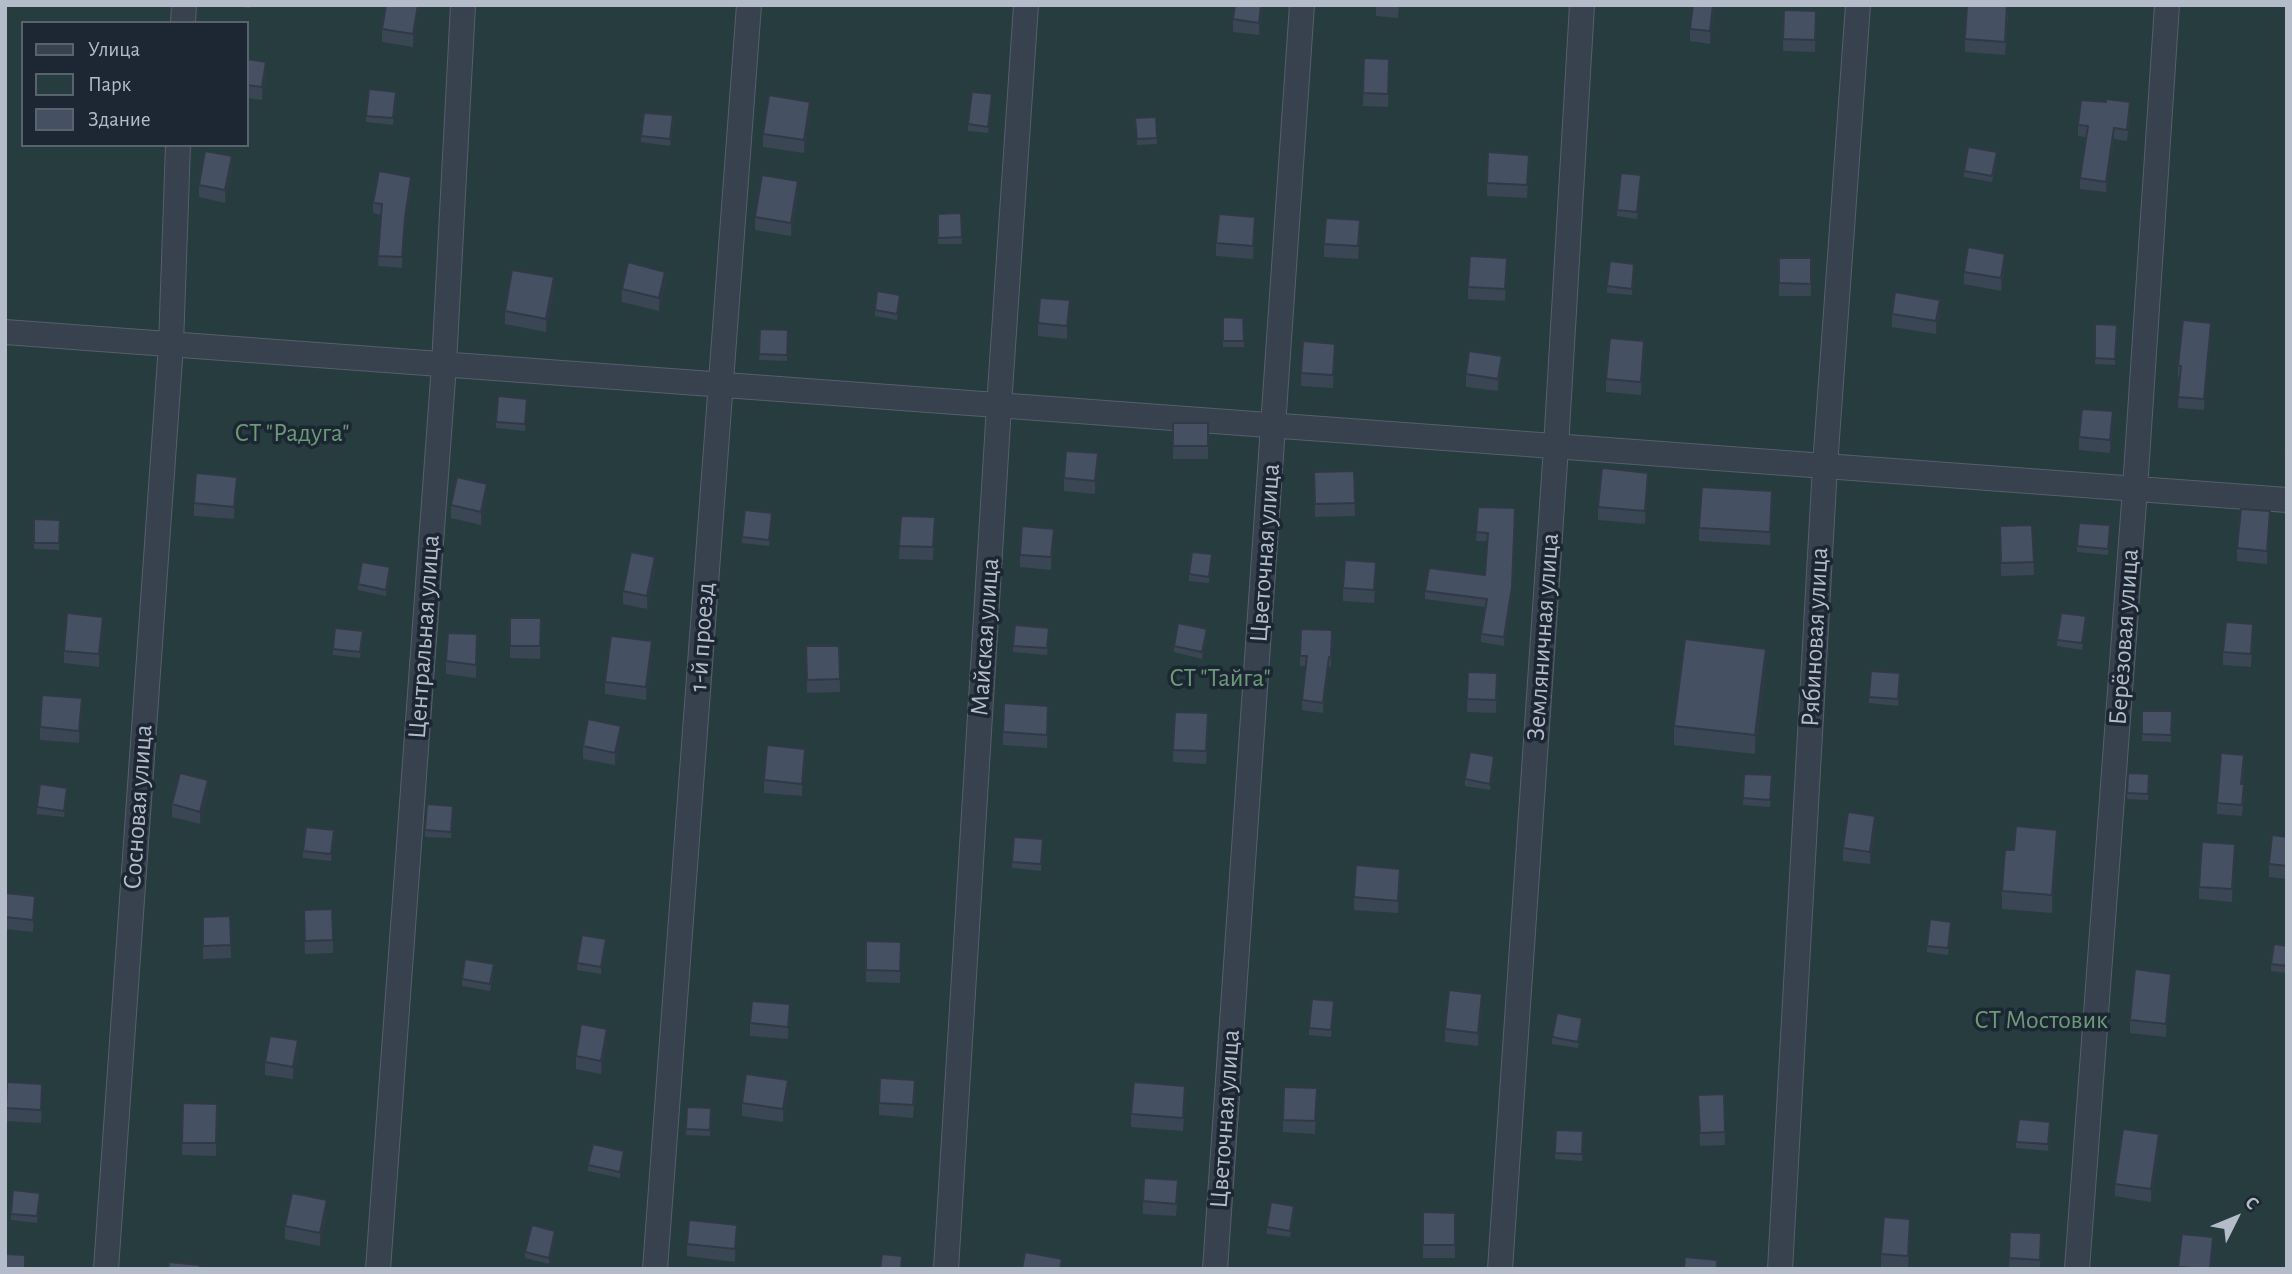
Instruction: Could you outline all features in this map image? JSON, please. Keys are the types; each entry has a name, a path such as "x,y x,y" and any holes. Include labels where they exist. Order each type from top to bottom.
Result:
{"street":[{"name":"Центральная улица","path":"379,1269 444,365 463,5"},
{"name":"1-й проезд","path":"655,1269 749,5"},
{"name":"Майская улица","path":"946,1269 1026,5"},
{"name":"Цветочная улица","path":"1215,1269 1302,5"},
{"name":"Земляничная улица","path":"1500,1269 1556,446 1582,5"},
{"name":"Рябиновая улица","path":"1780,1269 1825,466 1858,5"},
{"name":"Берёзовая улица","path":"2077,1269 2135,489 2167,5"},
{"name":"Сосновая улица","path":"106,1269 171,345 178,147"},
{"path":"5,332 2287,500"}],"green space":[{"path":"5,5 2287,5 2287,1269 5,1269"}],"building":[{"path":"386,5 418,5 413,34 382,29"},
{"path":"1235,5 1261,5 1259,23 1233,19"},
{"path":"1693,5 1713,5 1710,31 1690,29"},
{"path":"1967,5 2007,5 2005,42 1965,39"},
{"path":"1784,10 1816,11 1815,40 1783,39"},
{"path":"1364,58 1389,59 1388,94 1363,93"},
{"path":"248,59 266,62 262,87 248,85"},
{"path":"369,89 396,92 393,118 366,116"},
{"path":"972,92 992,94 988,127 968,124"},
{"path":"769,95 810,102 804,140 763,134"},
{"path":"2106,99 2130,102 2127,130 2114,128 2106,182 2080,178 2088,126 2078,125 2081,100 2106,102"},
{"path":"644,113 673,115 670,139 641,136"},
{"path":"1156,117 1157,138 1137,139 1135,118"},
{"path":"1968,147 1997,152 1992,176 1964,171"},
{"path":"205,151 232,156 225,190 199,185"},
{"path":"1488,152 1529,155 1527,185 1487,183"},
{"path":"379,171 411,177 402,257 378,256 382,204 373,203"},
{"path":"1621,173 1641,175 1637,212 1617,210"},
{"path":"762,175 798,181 791,223 755,217"},
{"path":"961,213 962,237 938,238 938,214"},
{"path":"1219,214 1255,217 1253,246 1216,243"},
{"path":"1326,218 1360,220 1358,246 1324,244"},
{"path":"1968,247 2005,254 2001,278 1964,272"},
{"path":"1470,256 1507,258 1505,289 1468,287"},
{"path":"1779,258 1811,258 1811,284 1779,283"},
{"path":"1610,261 1634,264 1632,289 1607,286"},
{"path":"628,262 665,272 659,298 622,289"},
{"path":"512,270 554,277 546,319 505,311"},
{"path":"877,291 900,295 897,314 875,310"},
{"path":"1895,292 1940,300 1936,321 1892,314"},
{"path":"1040,298 1070,300 1067,326 1038,323"},
{"path":"1223,317 1243,318 1244,341 1223,341"},
{"path":"2183,320 2211,323 2204,399 2178,397"},
{"path":"2095,324 2117,325 2115,359 2095,358"},
{"path":"760,329 788,330 787,355 759,354"},
{"path":"1610,338 1644,341 1641,382 1606,379"},
{"path":"1303,341 1335,344 1333,375 1301,373"},
{"path":"1469,351 1502,356 1498,379 1466,374"},
{"path":"498,396 527,399 525,424 496,422"},
{"path":"2082,409 2113,411 2110,440 2079,437"},
{"path":"1173,423 1208,423 1208,446 1173,446"},
{"path":"1066,451 1098,453 1095,481 1064,478"},
{"path":"1602,468 1648,473 1645,511 1598,507"},
{"path":"1354,471 1355,503 1315,504 1314,472"},
{"path":"196,473 237,477 234,507 194,503"},
{"path":"457,477 487,484 481,512 451,505"},
{"path":"1702,487 1772,491 1770,532 1699,528"},
{"path":"1478,507 1515,508 1512,587 1504,637 1481,634 1487,599 1425,591 1429,568 1485,575 1488,533 1476,532"},
{"path":"2241,509 2270,511 2267,551 2237,548"},
{"path":"745,510 772,513 769,540 742,537"},
{"path":"901,516 935,517 933,547 899,546"},
{"path":"34,519 60,520 59,543 34,543"},
{"path":"2079,523 2110,525 2108,549 2077,546"},
{"path":"2032,525 2034,562 2001,563 2000,526"},
{"path":"1022,526 1054,529 1051,557 1020,555"},
{"path":"631,552 655,557 647,596 623,591"},
{"path":"1192,552 1212,554 1209,577 1189,574"},
{"path":"1345,560 1376,562 1374,590 1343,588"},
{"path":"362,562 390,567 386,590 358,584"},
{"path":"67,613 103,617 99,654 64,651"},
{"path":"2061,613 2086,616 2082,643 2057,640"},
{"path":"510,618 541,618 540,646 510,646"},
{"path":"2226,622 2253,624 2251,654 2223,652"},
{"path":"1178,623 1207,629 1202,652 1174,646"},
{"path":"1015,625 1049,628 1047,648 1013,646"},
{"path":"335,628 363,631 360,652 333,649"},
{"path":"1301,629 1332,630 1331,657 1323,703 1302,700 1307,656 1300,656"},
{"path":"448,633 477,634 476,665 446,661"},
{"path":"611,636 652,641 646,687 605,682"},
{"path":"1685,639 1766,649 1755,735 1674,726"},
{"path":"806,646 839,646 840,679 807,680"},
{"path":"1871,671 1900,673 1898,699 1869,697"},
{"path":"1468,672 1497,673 1496,700 1467,699"},
{"path":"42,695 82,698 79,731 40,727"},
{"path":"1004,703 1048,706 1047,735 1003,732"},
{"path":"2142,711 2172,711 2171,735 2142,734"},
{"path":"1175,712 1208,713 1206,751 1173,750"},
{"path":"588,719 621,726 615,753 583,746"},
{"path":"767,745 805,749 802,784 764,780"},
{"path":"1470,752 1494,756 1490,784 1465,779"},
{"path":"2221,753 2244,755 2242,805 2217,803"},
{"path":"180,773 208,780 200,812 172,804"},
{"path":"2128,773 2149,774 2148,794 2127,793"},
{"path":"1744,774 1772,775 1770,800 1743,798"},
{"path":"40,784 67,788 64,811 37,807"},
{"path":"427,804 453,806 451,832 425,830"},
{"path":"1848,812 1875,816 1870,852 1843,848"},
{"path":"2016,826 2057,830 2052,895 2002,891 2005,850 2014,850"},
{"path":"306,827 334,830 331,854 303,851"},
{"path":"2272,835 2287,837 2287,866 2269,864"},
{"path":"1014,837 1043,839 1041,864 1012,862"},
{"path":"2202,842 2235,844 2232,889 2199,887"},
{"path":"1356,865 1400,869 1398,901 1354,897"},
{"path":"5,893 35,896 33,920 5,917"},
{"path":"332,909 333,940 305,941 304,910"},
{"path":"230,916 231,945 203,946 203,917"},
{"path":"1930,919 1951,922 1948,948 1927,946"},
{"path":"582,935 606,939 601,967 577,963"},
{"path":"866,941 901,942 900,971 866,970"},
{"path":"2274,944 2287,946 2287,966 2271,964"},
{"path":"465,959 494,964 490,984 462,979"},
{"path":"2135,969 2171,974 2166,1024 2130,1020"},
{"path":"1449,990 1482,994 1478,1033 1445,1029"},
{"path":"1312,999 1334,1001 1331,1030 1309,1028"},
{"path":"752,1001 790,1004 788,1027 750,1023"},
{"path":"1557,1013 1582,1018 1578,1042 1552,1037"},
{"path":"581,1024 607,1029 601,1061 576,1056"},
{"path":"270,1036 298,1040 293,1067 265,1062"},
{"path":"746,1074 788,1080 783,1109 742,1103"},
{"path":"880,1078 915,1080 913,1105 879,1103"},
{"path":"7,1082 42,1084 41,1110 6,1108"},
{"path":"1134,1082 1185,1086 1183,1118 1131,1114"},
{"path":"1284,1087 1317,1088 1315,1121 1283,1120"},
{"path":"1724,1094 1725,1132 1700,1133 1698,1095"},
{"path":"183,1103 217,1104 216,1143 182,1143"},
{"path":"687,1107 711,1108 710,1130 686,1129"},
{"path":"2019,1119 2050,1122 2048,1144 2016,1142"},
{"path":"2123,1129 2159,1134 2151,1189 2115,1184"},
{"path":"1556,1130 1583,1131 1582,1154 1555,1153"},
{"path":"593,1144 624,1151 620,1172 588,1165"},
{"path":"1144,1178 1178,1180 1176,1204 1143,1201"},
{"path":"13,1190 40,1193 37,1216 11,1214"},
{"path":"292,1193 327,1200 320,1233 285,1226"},
{"path":"1271,1202 1294,1206 1290,1231 1267,1227"},
{"path":"1423,1212 1455,1213 1455,1245 1423,1245"},
{"path":"1884,1217 1910,1219 1908,1256 1881,1254"},
{"path":"689,1220 737,1225 735,1249 687,1244"},
{"path":"532,1225 555,1231 549,1258 525,1252"},
{"path":"2010,1232 2041,1233 2040,1260 2009,1258"},
{"path":"2182,1234 2213,1237 2210,1269 2178,1267"},
{"path":"1025,1252 1062,1259 1060,1269 1022,1269"},
{"path":"5,1254 25,1255 25,1269 5,1269"},
{"path":"882,1254 902,1256 901,1269 880,1269"},
{"path":"1685,1257 1717,1260 1717,1269 1684,1269"},
{"path":"169,1262 200,1265 200,1269 168,1269"}],"park label":[{"name":"СТ \"Радуга\"","path":"292,433"},
{"name":"СТ \"Тайга\"","path":"1220,678"},
{"name":"СТ Мостовик","path":"2041,1020"}]}
